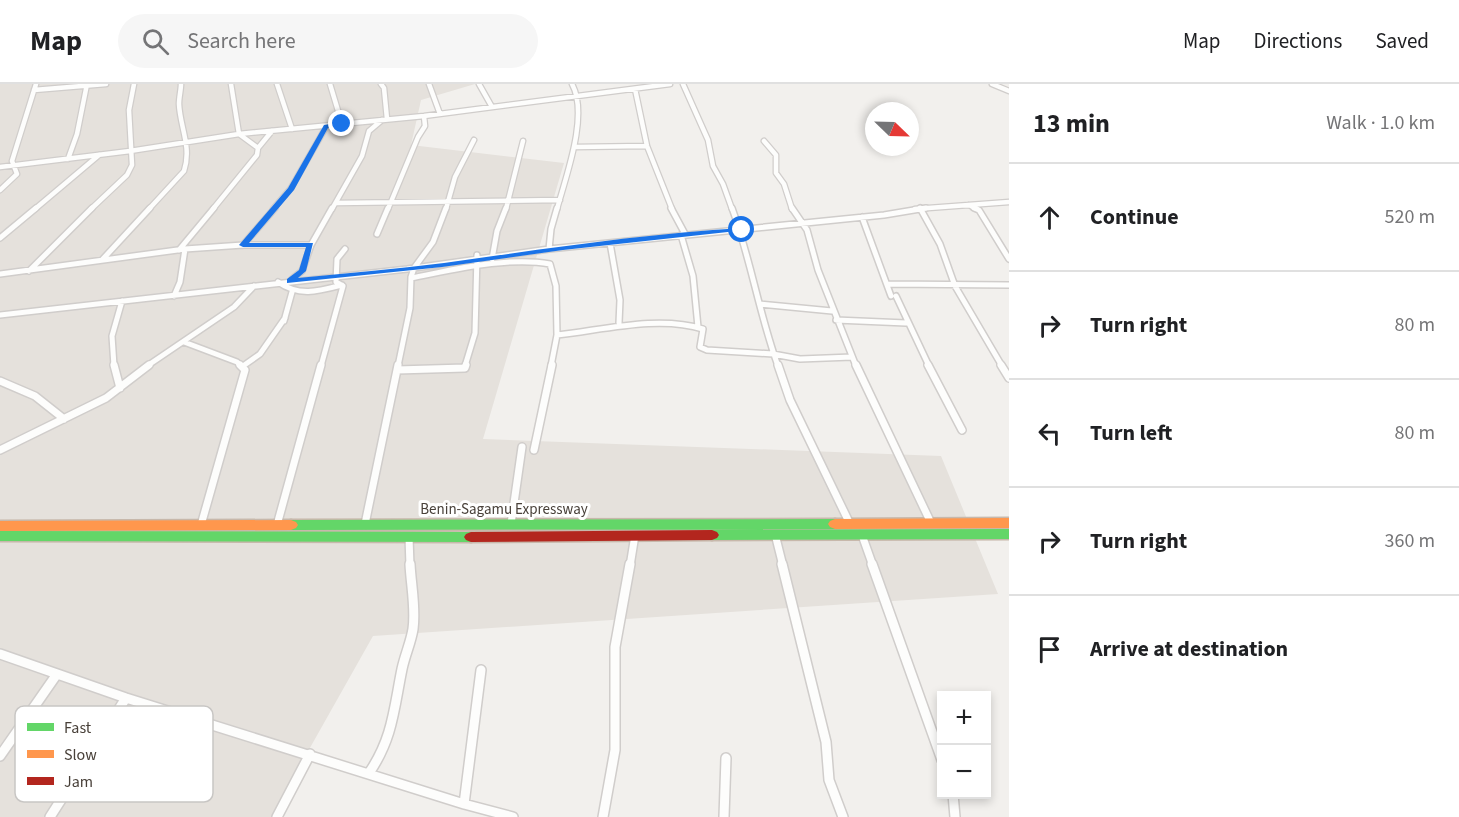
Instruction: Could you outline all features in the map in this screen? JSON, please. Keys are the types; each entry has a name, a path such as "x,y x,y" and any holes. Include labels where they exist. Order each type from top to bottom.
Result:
{"highway":[{"name":"Benin-Sagamu Expressway","path":"0,526 1009,523"},
{"path":"0,536 409,537 1009,534"}],"street":[{"path":"0,190 17,174 16,165 12,161 36,84"},
{"path":"34,90 106,84"},
{"path":"29,271 58,240 127,175 132,165 129,110 134,84"},
{"path":"102,260 184,171 189,160 179,99 181,84"},
{"path":"231,84 239,134 258,148"},
{"path":"277,84 292,129"},
{"path":"330,84 342,124"},
{"path":"290,281 302,271 311,245 362,156 369,131 385,119 387,109 381,84"},
{"path":"429,84 440,114"},
{"path":"479,84 492,106"},
{"path":"549,249 550,229 574,147 578,95 572,84"},
{"path":"622,84 625,89"},
{"path":"0,167 130,151 239,134 424,116 670,84"},
{"path":"683,84 708,140 713,166 723,184 747,250 773,354 790,400 850,524"},
{"path":"992,84 1009,91"},
{"path":"68,159 76,144 87,85"},
{"path":"635,89 638,116 646,146 661,189 685,234"},
{"path":"378,234 423,129 424,116"},
{"path":"243,245 291,188 326,127"},
{"path":"174,296 180,282 182,249 257,155 258,148 272,131"},
{"path":"365,524 410,308 411,278 414,268 433,242 448,203 454,177 474,140"},
{"path":"492,259 497,231 508,201 523,141"},
{"path":"764,141 776,155 776,173 784,183 793,211 804,223 832,311 852,357 931,523"},
{"path":"574,147 646,146"},
{"path":"0,238 99,155"},
{"path":"336,203 560,200"},
{"path":"278,282 292,292 305,293 337,283 476,258 492,259 549,249 862,217 920,208 1009,202"},
{"path":"969,205 979,210 1009,259"},
{"path":"920,208 940,244 955,286 1009,378"},
{"path":"862,217 906,323 939,381 962,430"},
{"path":"685,234 681,235 693,276 698,327"},
{"path":"610,243 620,300 619,323"},
{"path":"0,274 182,249 243,245 311,245"},
{"path":"277,525 337,283 338,255 345,249"},
{"path":"542,250 543,261"},
{"path":"476,258 477,268"},
{"path":"476,258 478,317"},
{"path":"397,370 465,368 475,333 476,258"},
{"path":"411,278 543,261 550,264 556,286 557,335 534,450"},
{"path":"440,273 442,265"},
{"path":"0,315 278,282 337,283"},
{"path":"888,284 1009,285"},
{"path":"0,450 64,419 120,388 154,361 234,307 254,286"},
{"path":"282,328 292,292"},
{"path":"120,388 110,354 111,339 122,301"},
{"path":"760,304 832,311"},
{"path":"243,366 260,354 285,318"},
{"path":"836,320 906,323"},
{"path":"557,335 611,330 635,324 698,327 704,332 700,344 702,349 773,354 800,359 852,357"},
{"path":"184,342 243,366"},
{"path":"201,525 209,489 245,374 243,366"},
{"path":"0,381 35,396 64,419"},
{"path":"511,524 522,447"},
{"path":"775,534 826,742 829,780 843,817"},
{"path":"603,817 615,750 615,647 635,535"},
{"path":"862,535 937,746"},
{"path":"369,772 378,760 388,737 397,706 402,669 413,628 409,537"},
{"path":"0,654 152,706"},
{"path":"464,804 482,670"},
{"path":"35,706 57,674"},
{"path":"121,706 126,698"},
{"path":"213,724 369,772 464,804 513,817"},
{"path":"0,756 15,734"},
{"path":"277,817 310,754"},
{"path":"724,817 726,758"},
{"path":"953,799 955,817"},
{"path":"50,817 60,802"}],"shaded area":[{"path":"0,84 475,84 421,100 411,145 564,163 483,439 941,456 998,594 373,636 271,817 0,817"}],"traffic: fast":[{"path":"291,525 835,524"},
{"path":"712,535 1009,534"},
{"path":"0,536 471,537"}],"traffic: slow":[{"path":"835,524 1009,523"},
{"path":"0,526 291,525"}],"traffic: jam":[{"path":"471,537 712,535"}],"route":[{"path":"342,124 326,127 291,188 243,245 311,245 302,271 290,281 337,278 492,259 563,247 742,230"}]}
